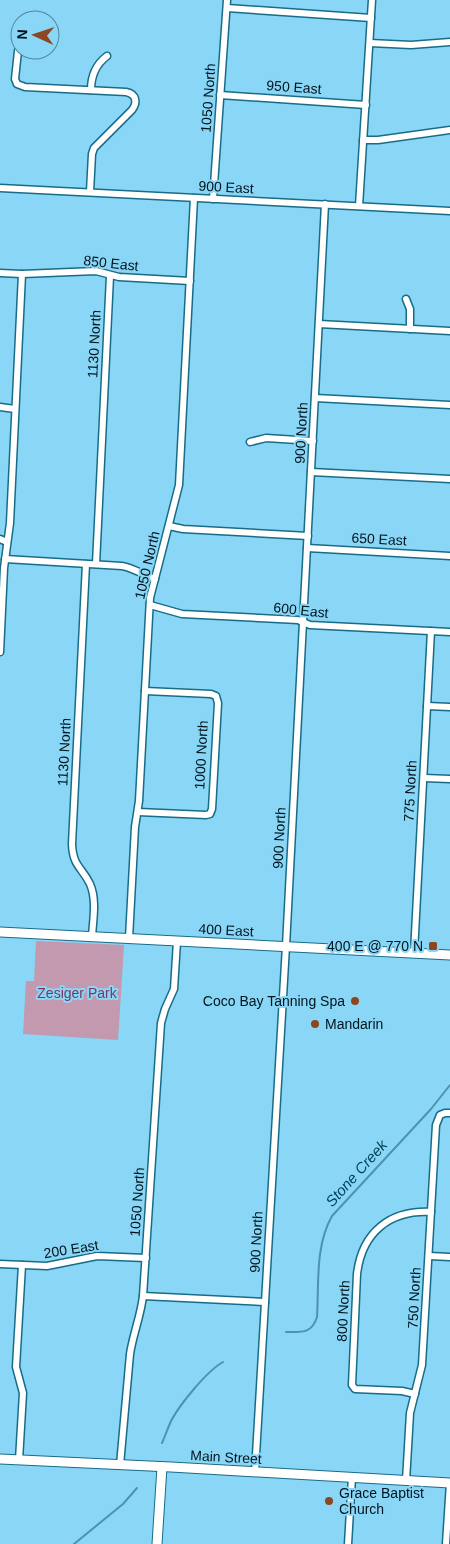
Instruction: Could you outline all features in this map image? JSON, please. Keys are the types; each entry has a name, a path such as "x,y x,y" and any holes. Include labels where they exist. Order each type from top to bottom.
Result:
{"main road":[{"name":"400 East","path":"0,932 450,955"},
{"name":"Main Street","path":"0,1459 450,1483"},
{"path":"157,1544 162,1467"}],"street":[{"name":"1050 North","path":"213,199 227,0"},
{"path":"359,206 372,0"},
{"path":"227,8 371,18"},
{"path":"370,43 411,45 450,42"},
{"path":"91,90 94,71 107,56"},
{"path":"17,60 14,76 15,82 19,86 128,93 136,98 132,110 94,148 90,192"},
{"name":"950 East","path":"220,95 366,105"},
{"path":"363,140 378,140 450,130"},
{"name":"900 East","path":"0,188 450,211"},
{"name":"1050 North","path":"129,938 150,605 154,579 179,485 194,198"},
{"name":"900 North","path":"255,1472 286,946 325,204"},
{"name":"850 East","path":"0,273 96,271 110,276 127,278 190,281"},
{"path":"0,652 22,274"},
{"name":"1130 North","path":"96,564 110,276"},
{"path":"406,299 410,309 410,329"},
{"path":"319,324 450,331"},
{"path":"315,398 450,405"},
{"path":"0,407 15,409"},
{"path":"250,442 266,438 313,441"},
{"path":"311,472 450,479"},
{"path":"169,526 183,529 308,536"},
{"path":"0,539 7,542"},
{"name":"650 East","path":"307,548 450,556"},
{"path":"5,559 126,567 154,579"},
{"name":"1130 North","path":"86,564 72,844 76,865 86,878 92,891 94,905 92,936"},
{"name":"600 East","path":"150,605 182,614 298,620 310,625 450,632"},
{"name":"775 North","path":"414,953 431,631"},
{"name":"1000 North","path":"138,812 205,816 210,814 212,809 218,700 216,696 211,694 145,691"},
{"path":"427,706 450,707"},
{"path":"424,778 450,779"},
{"name":"1050 North","path":"120,1465 130,1354 141,1313 143,1296 161,1024 163,1014 174,989 177,941"},
{"name":"750 North","path":"406,1481 410,1413 422,1365 436,1125 440,1116 450,1113"},
{"name":"800 North","path":"415,1394 355,1389 352,1385 357,1274 361,1252 371,1236 387,1222 399,1215 431,1212"},
{"name":"200 East","path":"0,1264 53,1266 97,1256 146,1258"},
{"path":"429,1256 450,1257"},
{"path":"19,1460 23,1393 16,1367 22,1266"},
{"path":"143,1296 264,1302"},
{"path":"348,1544 352,1478"},
{"path":"446,1544 450,1483"}],"green space":[{"name":"Zesiger Park","path":"36,941 124,945 118,1040 23,1034 26,981 34,981"}],"waterway":[{"name":"Stone Creek","path":"286,1332 305,1331 315,1323 317,1317 320,1252 332,1216 431,1109 450,1085"},
{"name":"Stone Creek","path":"162,1443 171,1421 194,1388 223,1362"},
{"name":"Stone Creek","path":"74,1544 123,1504 137,1488"}],"place":[{"name":"400 E @ 770 N","path":"433,946"},
{"name":"Coco Bay Tanning Spa","path":"355,1001"},
{"name":"Mandarin","path":"315,1024"},
{"name":"Grace Baptist Church","path":"329,1501"}]}
